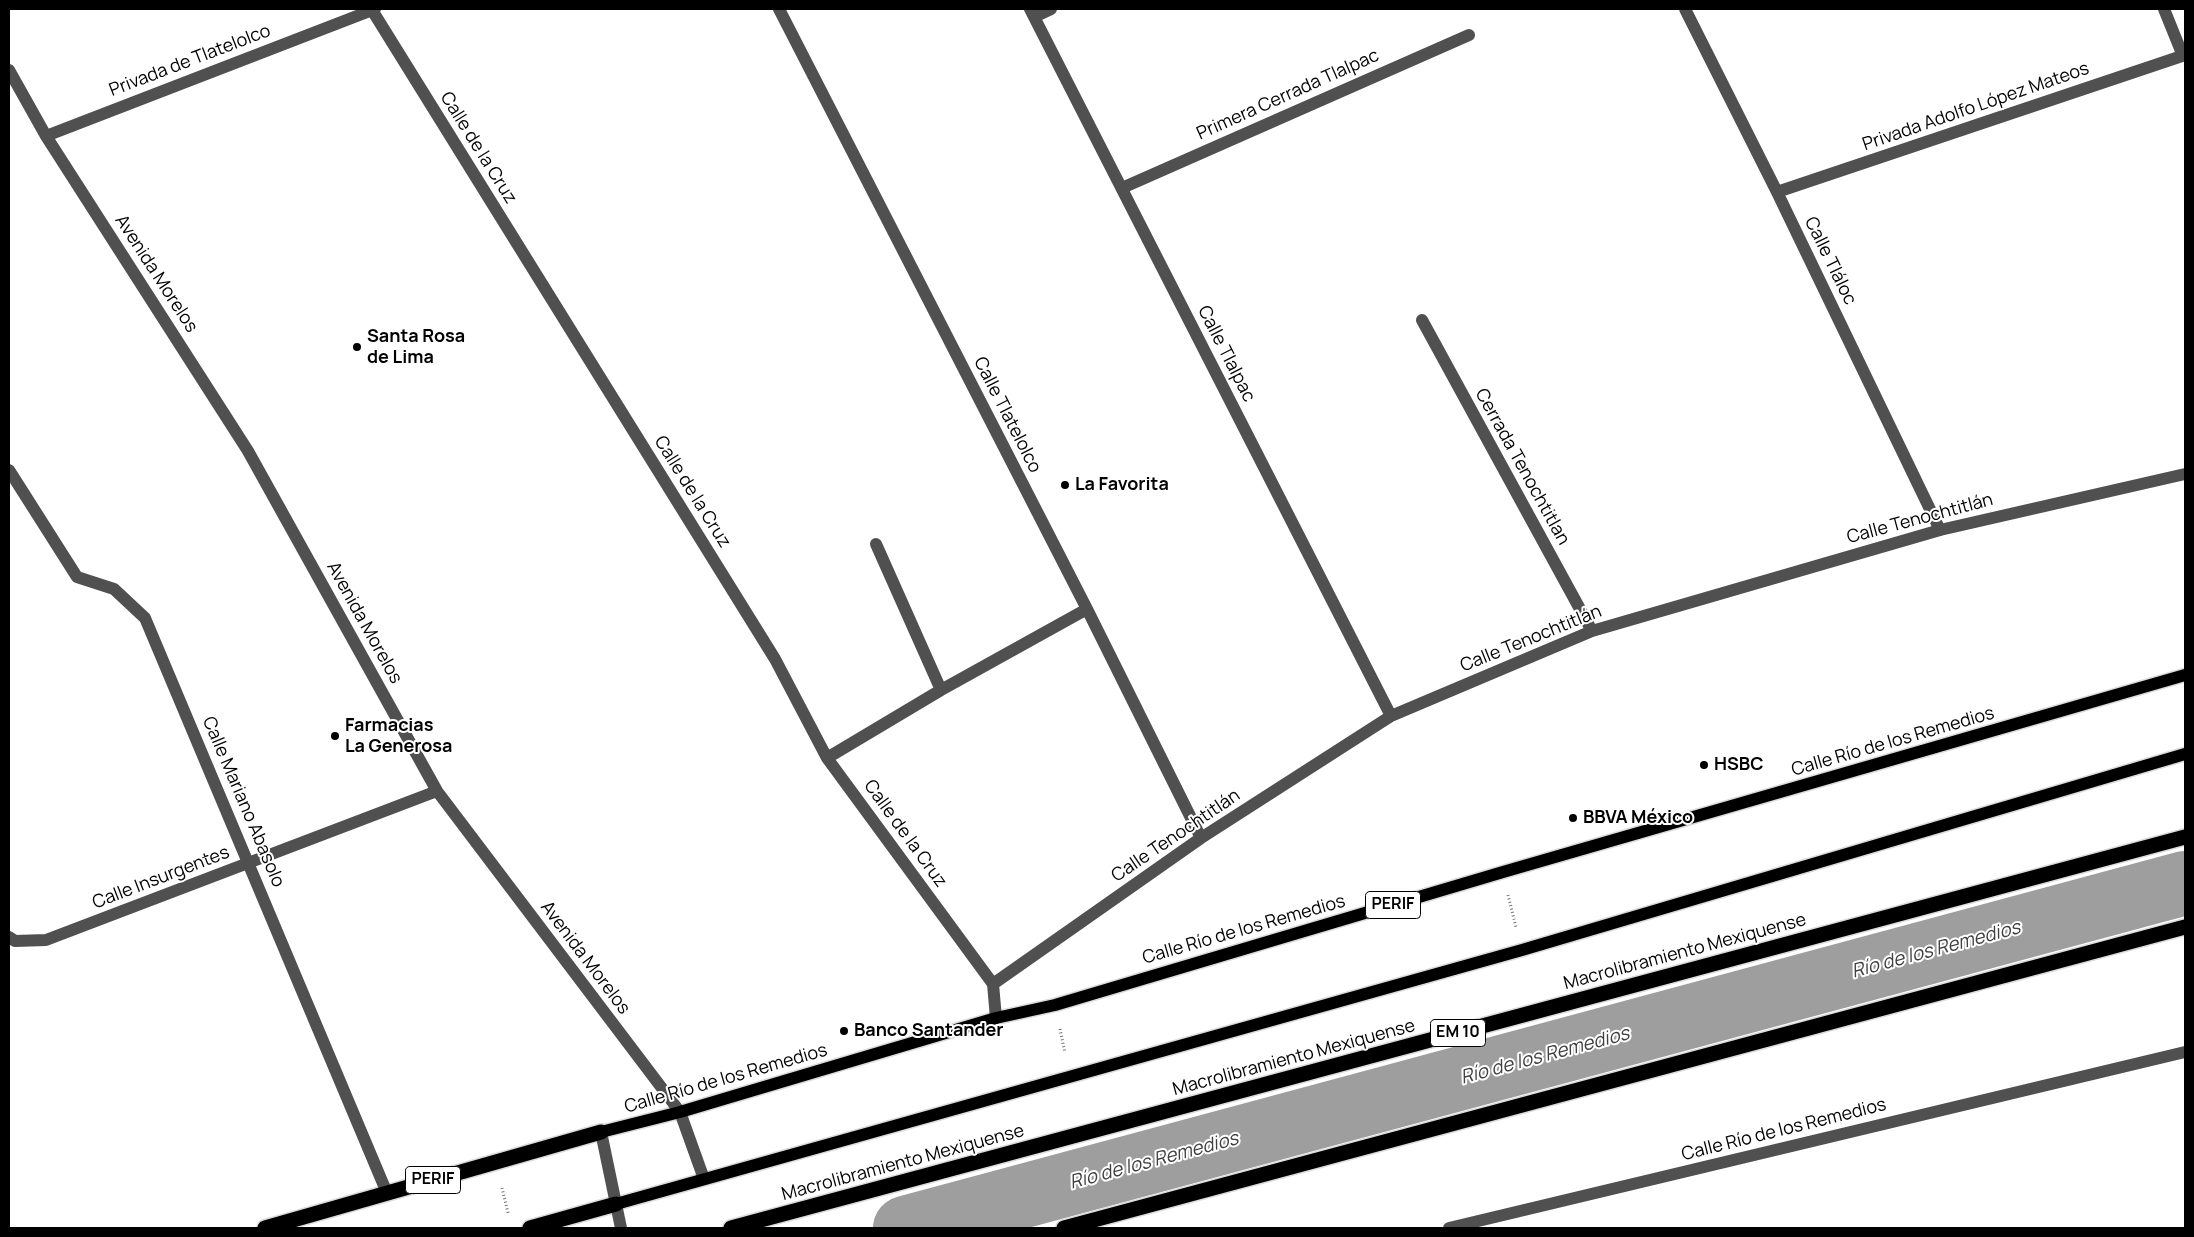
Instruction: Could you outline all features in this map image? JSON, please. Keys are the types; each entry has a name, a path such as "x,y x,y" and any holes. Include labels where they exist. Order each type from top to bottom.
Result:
{"highway":[{"name":"Macrolibramiento Mexiquense","path":"731,1228 2185,837"},
{"path":"1064,1228 2185,927"},
{"name":"PERIF","path":"265,1228 601,1132"},
{"path":"530,1228 616,1204"}],"main road":[{"name":"Calle Río de los Remedios","path":"601,1132 680,1112 996,1018 1055,1005 1503,872 2185,676"},
{"path":"616,1204 1070,1075 1522,950 2185,754"}],"street":[{"name":"Privada de Tlatelolco","path":"46,136 373,9"},
{"name":"Calle de la Cruz","path":"373,9 776,659 827,758 993,984"},
{"name":"Calle Tlatelolco","path":"779,9 1087,609 1201,838"},
{"path":"1032,13 1051,9"},
{"name":"Calle Tláloc","path":"1685,9 1777,192 1940,530"},
{"path":"2164,9 2184,55"},
{"name":"Calle Tlalpac","path":"1032,13 1391,716"},
{"name":"Primera Cerrada Tlalpac","path":"1122,188 1469,35"},
{"name":"Privada Adolfo López Mateos","path":"1777,192 2184,55"},
{"name":"Avenida Morelos","path":"9,70 46,136 248,450 437,791 680,1112 704,1179"},
{"name":"Cerrada Tenochtitlan","path":"1422,320 1592,631"},
{"name":"Calle Mariano Abasolo","path":"9,470 77,577 114,589 145,618 250,863 387,1193"},
{"name":"Calle Tenochtitlán","path":"993,984 1201,838 1391,716 1592,631 1940,530 2185,474"},
{"path":"876,544 941,690"},
{"path":"827,758 941,690 1087,609"},
{"name":"Calle Insurgentes","path":"9,937 15,941 46,940 437,791"},
{"path":"993,984 996,1018"},
{"name":"Calle Río de los Remedios","path":"1449,1228 1466,1226 2185,1052"},
{"path":"601,1132 620,1228"}],"path":[{"path":"1503,872 1522,950"},
{"path":"1055,1005 1070,1075"},
{"path":"495,1163 510,1219"}],"waterway":[{"name":"Río de los Remedios","path":"905,1228 2185,883"}],"place":[{"name":"Santa Rosa de Lima","path":"357,347"},
{"name":"La Favorita","path":"1065,485"},
{"name":"Farmacias La Generosa","path":"335,736"},
{"name":"HSBC","path":"1704,765"},
{"name":"BBVA México","path":"1573,818"},
{"name":"Banco Santander","path":"844,1031"}]}
